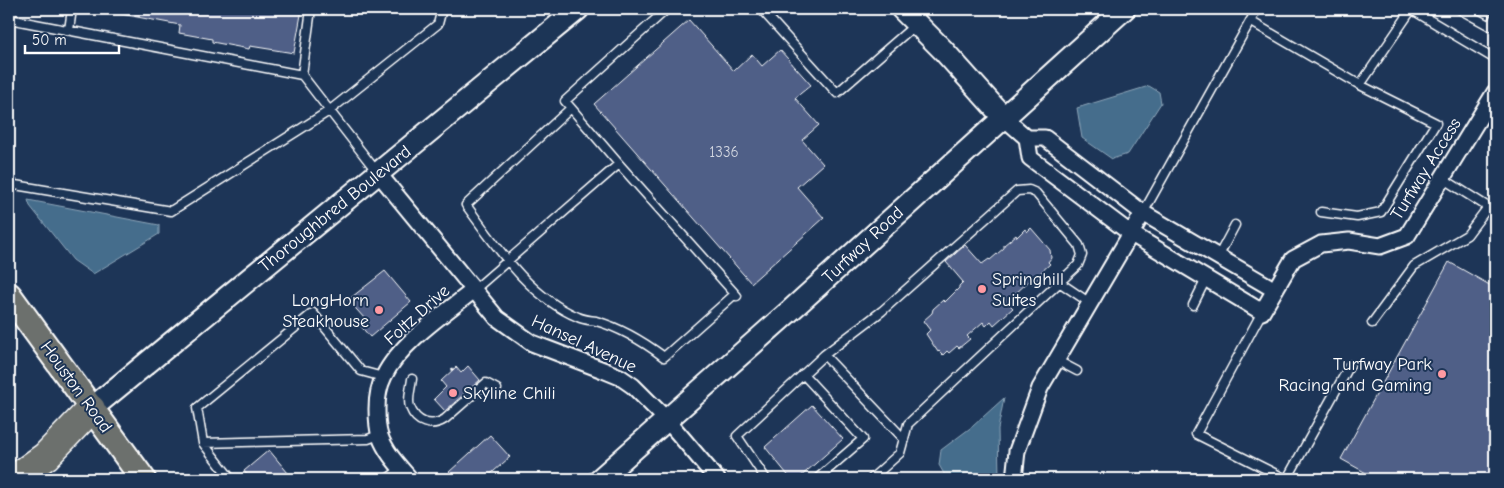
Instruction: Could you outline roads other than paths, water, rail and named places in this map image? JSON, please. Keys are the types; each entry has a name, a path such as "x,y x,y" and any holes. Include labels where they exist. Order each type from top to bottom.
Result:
{"highway":[{"path":"9,459 35,440 91,409"},
{"path":"14,479 46,456 91,409"}],"main road":[{"name":"Thoroughbred Boulevard","path":"91,409 578,9"},
{"name":"Turfway Road","path":"600,479 792,310 1124,9"},
{"path":"909,16 943,50 1003,117"},
{"name":"Houston Road","path":"9,294 143,479"}],"street":[{"name":"Turfway Access","path":"1262,312 1293,259 1321,244 1349,241 1380,246 1407,236 1495,92"},
{"path":"1003,117 1027,138 1030,158 1130,233 1262,312"},
{"path":"1027,138 1045,138 1143,214 1275,290"},
{"name":"Hansel Avenue","path":"378,174 497,318 532,343 620,378 632,386 667,420 717,479"},
{"path":"1014,479 1017,451 1040,388 1130,233 1143,214"},
{"name":"Foltz Drive","path":"406,474 386,449 379,435 377,401 383,377 395,358 409,343 474,290"}],"lane":[{"path":"68,30 72,9"},
{"path":"302,75 312,9"},
{"path":"9,184 171,211 329,111 438,24 442,9"},
{"path":"571,108 466,205 507,261 541,295 578,318 598,322 643,341 664,357 736,295 565,101 667,9"},
{"path":"761,9 837,93 909,16"},
{"path":"1143,214 1257,9"},
{"path":"1360,85 1412,9 1495,59"},
{"path":"1459,9 1490,26 1495,16"},
{"path":"9,19 302,75 378,174"},
{"path":"1250,21 1360,85 1436,123 1381,212 1357,217 1321,212"},
{"path":"474,290 619,164"},
{"path":"1372,322 1414,266 1468,234 1488,207 1442,178"},
{"path":"766,479 736,436 824,355 882,311 1016,191 1029,190 1036,193 1079,244 1082,255 1078,265 908,424 900,453 871,479"},
{"path":"1218,257 1235,225"},
{"path":"1193,305 1206,279"},
{"path":"1059,282 1090,303"},
{"path":"1262,312 1196,434 1286,479 1350,365"},
{"path":"231,479 203,443 197,408 313,313 361,371 383,377"},
{"path":"824,355 904,439"},
{"path":"1056,360 1077,371"},
{"path":"803,374 863,438 817,479"},
{"path":"412,379 410,406 423,423 430,425 438,424 445,420 486,383 497,389"},
{"path":"203,443 368,439 379,435"},
{"path":"386,479 406,474"}],"water":[{"path":"1149,86 1159,92 1161,103 1128,154 1112,159 1082,138 1077,108"},
{"path":"28,200 159,225 159,234 93,274 73,260 30,206"},
{"path":"1004,398 998,429 999,477 997,479 947,479 939,465 941,450 973,426"}],"place":[{"name":"Springhill Suites","path":"982,289"},
{"name":"LongHorn Steakhouse","path":"379,310"},
{"name":"Turfway Park Racing and Gaming","path":"1442,374"},
{"name":"Skyline Chili","path":"453,393"}]}
